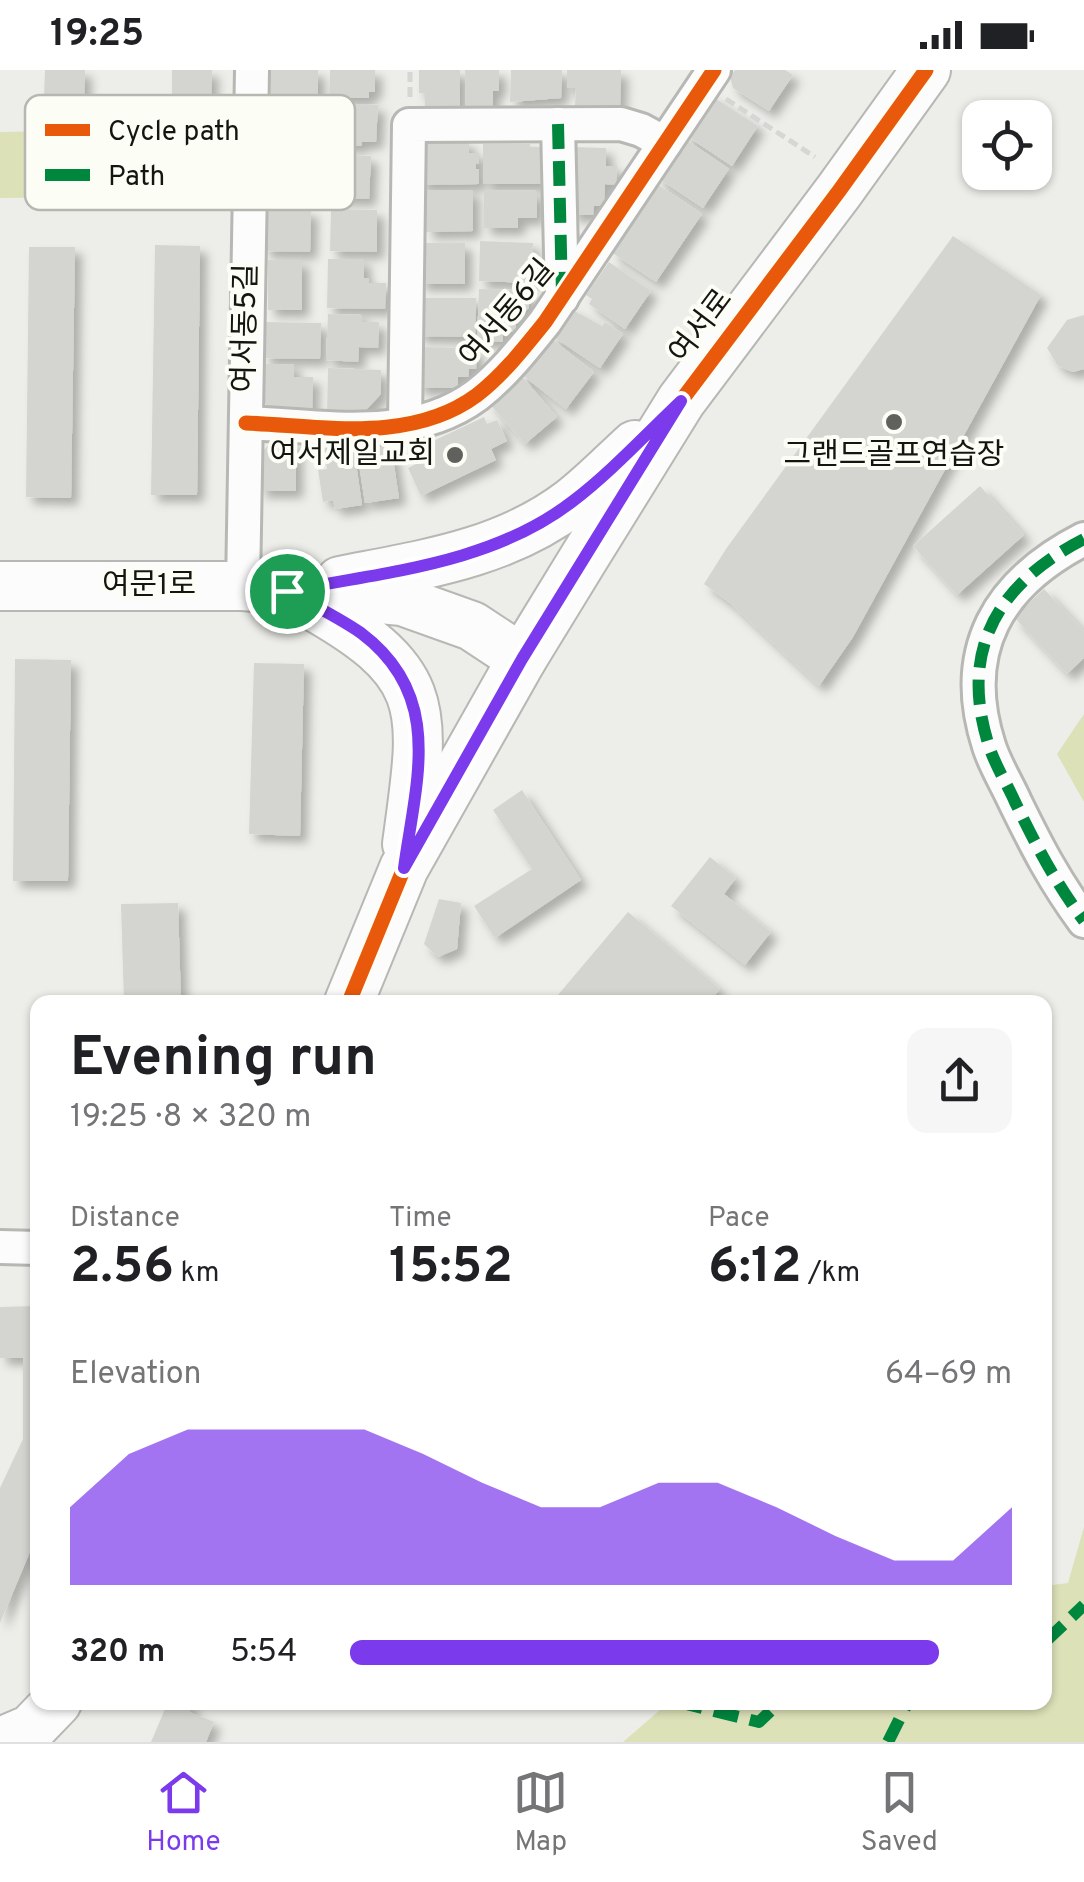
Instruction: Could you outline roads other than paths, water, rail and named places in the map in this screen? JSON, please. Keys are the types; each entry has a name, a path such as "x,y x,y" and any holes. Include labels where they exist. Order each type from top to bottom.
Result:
{"street":[{"name":"여서동5길","path":"252,70 252,95"},
{"name":"여서로","path":"881,120 891,70"},
{"name":"여서로","path":"881,120 908,70"},
{"name":"여서로","path":"353,995 404,868 522,659 681,401 827,174 926,70"},
{"path":"881,120 927,106 954,70"},
{"name":"여서동6길","path":"246,422 359,428 405,424 445,412 478,394 516,357 562,298 709,77"},
{"path":"405,424 409,124 622,124 665,143"},
{"name":"여서동6길","path":"558,124 562,298"},
{"name":"여서동5길","path":"250,210 246,422 265,588"},
{"path":"265,588 453,559 514,536 570,504 681,401"},
{"path":"1084,540 1056,553 1005,600 990,628 976,688 989,748 1051,876 1084,922"},
{"name":"여문1로","path":"0,586 265,588 402,601 472,626 522,659"},
{"path":"265,588 360,632 384,653 408,686 417,716 420,749 404,868"},
{"path":"0,1248 30,1248"},
{"path":"1,1742 31,1729 49,1710"},
{"path":"48,1742 62,1710"}],"place":[{"name":"그랜드골프연습장","path":"894,422"},
{"name":"여서제일교회","path":"455,455"}]}
